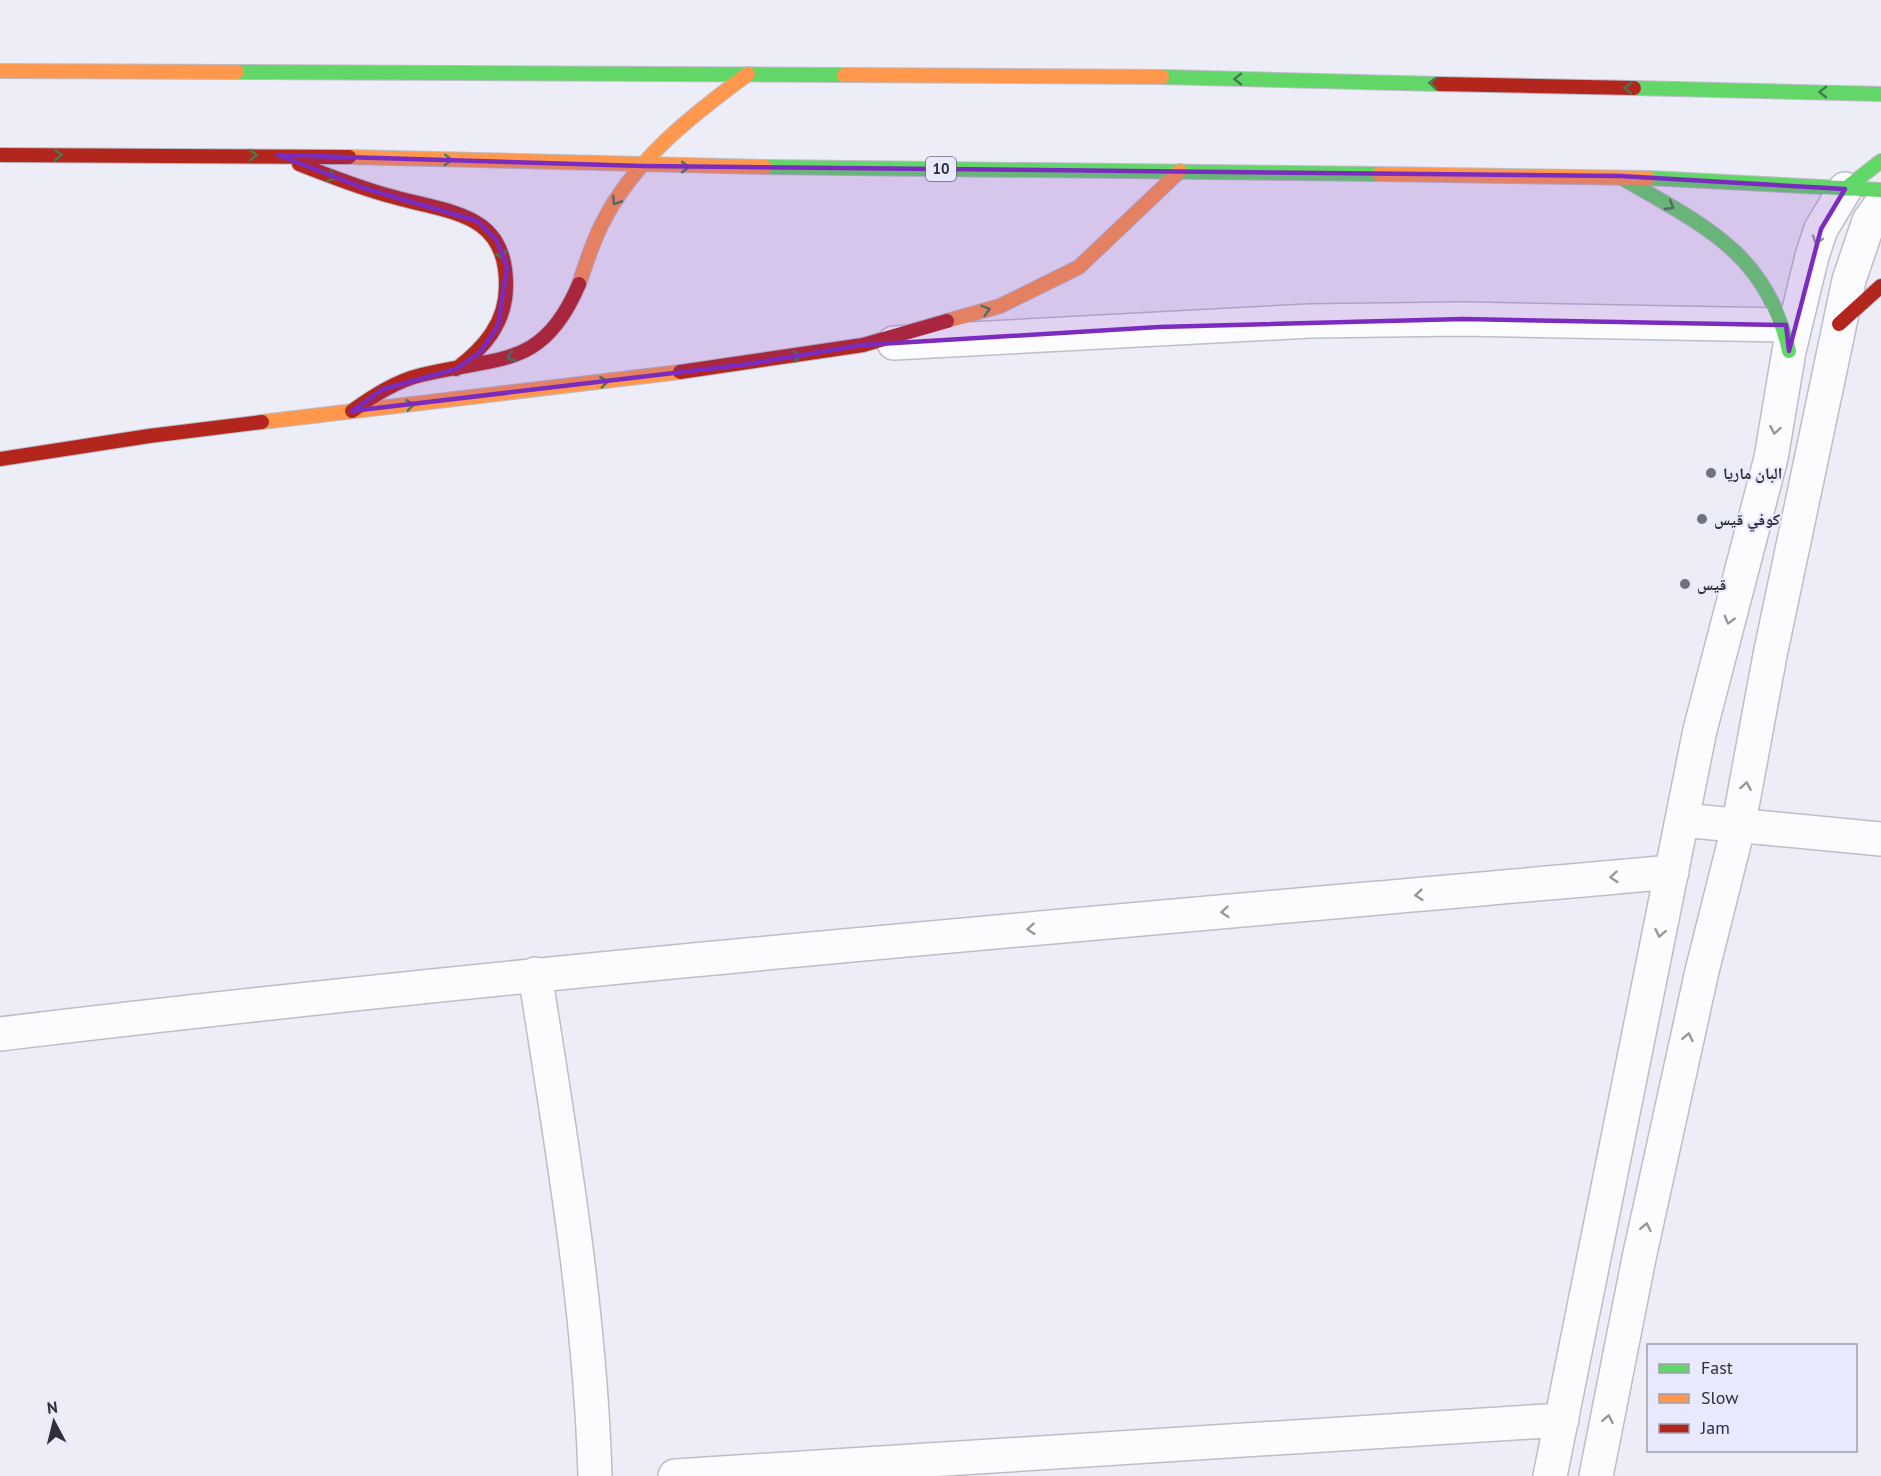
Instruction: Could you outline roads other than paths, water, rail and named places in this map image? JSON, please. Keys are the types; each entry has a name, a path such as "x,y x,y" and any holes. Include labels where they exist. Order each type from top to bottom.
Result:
{"main road":[{"path":"0,71 1146,77 1881,93"},
{"path":"352,411 383,389 419,376 488,366 518,355 544,338 565,313 603,221 643,166 675,131 710,101 748,74"},
{"name":"10","path":"0,155 278,155 643,166 1620,176 1881,190"},
{"path":"278,155 363,188 477,221 497,241 507,267 505,295 498,325 481,351 456,369"},
{"path":"1845,189 1881,161"},
{"path":"0,459 149,436 742,365 863,345 1000,306 1079,267 1180,171"},
{"path":"1620,176 1712,231 1740,255 1771,292 1787,338"},
{"path":"1839,324 1881,286"}],"street":[{"path":"1550,1476 1700,730 1771,458 1787,338 1821,230 1845,189"},
{"path":"1596,1476 1639,1258 1702,971 1738,828 1770,655 1839,324 1858,251 1869,221 1881,204"},
{"path":"863,345 1159,327 1463,319 1787,338"},
{"path":"1682,820 1738,828 1881,839"},
{"path":"0,1034 257,1003 535,974 1672,872"},
{"path":"535,974 560,1135 574,1251 593,1413 595,1476"},
{"path":"675,1476 1562,1420"}],"place":[{"name":"البان ماريا","path":"1711,473"},
{"name":"كوفي قيس","path":"1702,519"},
{"name":"قيس","path":"1685,584"}]}
